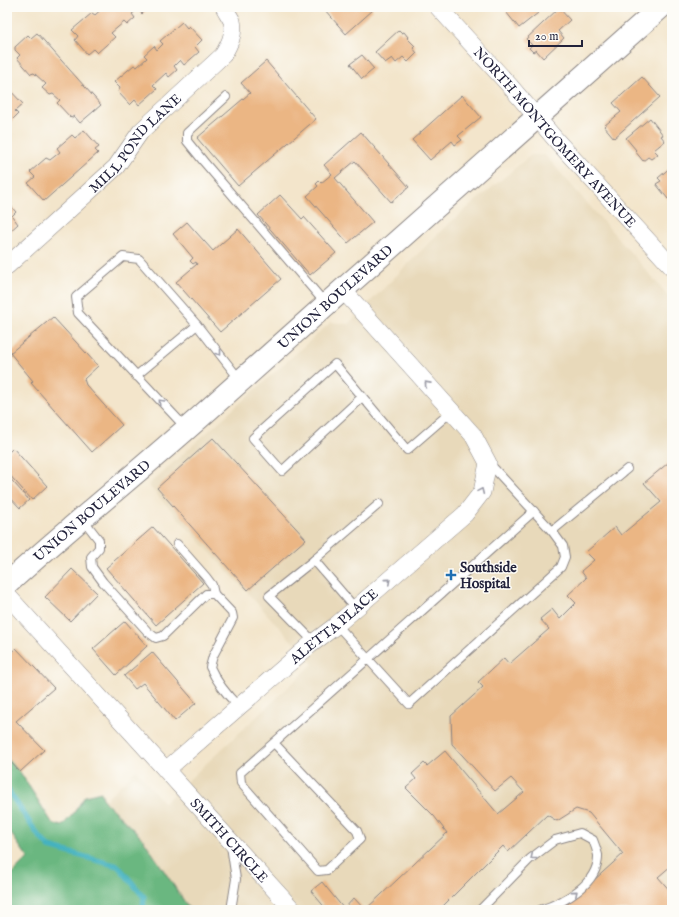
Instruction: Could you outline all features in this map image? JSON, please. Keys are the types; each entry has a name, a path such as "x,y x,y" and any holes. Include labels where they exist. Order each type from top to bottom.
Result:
{"main road":[{"name":"UNION BOULEVARD","path":"7,584 240,381 536,116 661,7"}],"street":[{"name":"MILL POND LANE","path":"7,266 116,167 141,131 223,55 231,43 232,33 232,22 224,7"},
{"name":"NORTH MONTGOMERY AVENUE","path":"438,7 556,140 672,267"},
{"path":"342,289 473,435 488,463"},
{"name":"ALETTA PLACE","path":"166,770 314,642 356,609 465,514 482,492 488,463"},
{"path":"7,595 166,770"},
{"name":"SMITH CIRCLE","path":"166,770 293,910"}],"lane":[{"path":"226,97 187,133 187,141 326,304"},
{"path":"186,428 78,313 76,297 123,257 139,259 197,325 240,381"},
{"path":"136,376 197,325"},
{"path":"362,397 282,471 252,438 335,364 407,450 452,411"},
{"path":"337,625 409,704 561,567 565,557 563,546 552,530 488,463"},
{"path":"552,530 627,468"},
{"path":"314,642 269,596 314,560 379,504"},
{"path":"274,743 357,831 360,839 327,870 318,871 241,783 240,773 534,511"},
{"path":"82,518 99,540 99,548 91,557 92,567 103,582 148,632 156,638 163,636 206,594 214,594"},
{"path":"177,544 212,585 214,594 232,613 233,618 210,667 214,677 239,708"},
{"path":"314,560 356,609"},
{"path":"481,910 530,859 555,840 580,833 593,840 598,856 594,873 584,885 570,897 552,907 540,910"},
{"path":"230,841 236,879 231,910"}],"shaded area":[{"name":"Southside Hospital","path":"531,155 545,155 672,300 672,910 190,910 143,839 104,801 136,770 164,803 313,664 148,485 331,322 348,324 447,225"}],"green space":[{"path":"7,758 20,772 53,824 62,826 73,814 85,796 101,792 104,801 143,839 190,910 7,910 7,879 28,858 7,828"}],"building":[{"path":"104,7 149,7 142,14 138,9 132,14 135,18 127,25 124,22 111,33 115,37 97,53 93,49 87,54 75,40 78,36 72,30 92,13 95,15"},
{"path":"326,7 370,7 373,10 346,34 324,9"},
{"path":"508,7 533,7 538,13 519,28 506,12 509,9"},
{"path":"559,8 570,20 558,31 564,38 543,58 536,50 533,52 529,48 532,45 526,39"},
{"path":"182,22 187,28 189,26 202,40 195,47 199,52 184,65 180,60 174,66 177,70 169,77 166,73 153,85 157,89 139,105 135,100 130,105 118,92 120,88 114,82 134,65 137,67 147,58 144,55 154,46 157,50 163,44 160,41"},
{"path":"399,30 402,33 404,32 408,37 407,38 415,46 413,48 417,53 408,62 403,57 396,63 392,58 385,63 375,52"},
{"path":"37,33 101,105 80,123 74,116 71,118 57,103 60,100 53,94 50,95 42,88 46,84 34,73 31,74 17,58 20,55 15,50 15,47 28,35 31,38"},
{"path":"362,55 374,69 362,79 350,64"},
{"path":"266,61 316,119 238,186 197,138 250,93 241,83"},
{"path":"642,77 660,97 614,138 604,126 621,112 613,103"},
{"path":"7,87 23,104 15,111 18,114 7,125"},
{"path":"462,95 481,117 458,136 462,140 455,145 452,141 430,160 412,140"},
{"path":"650,118 663,135 661,136 665,141 654,150 658,154 651,159 648,157 643,161 626,138"},
{"path":"84,130 99,147 95,150 98,153 44,201 28,183 35,177 30,172 46,158 50,160 60,152 57,148 72,135 75,138"},
{"path":"361,132 409,187 391,202 355,161 335,178 373,222 348,243 307,196 318,186 316,184 319,181 321,183 332,174 324,165"},
{"path":"672,166 672,195 668,199 656,184 661,181 658,178"},
{"path":"280,195 302,219 304,217 336,253 310,275 258,215"},
{"path":"7,202 16,212 12,216 18,224 7,234"},
{"path":"187,222 213,251 238,229 281,279 220,332 176,282 197,264 196,262 193,264 190,261 193,258 173,234"},
{"path":"53,317 98,366 84,379 86,385 122,425 92,452 31,383 33,381 10,353"},
{"path":"213,438 306,539 248,590 157,488"},
{"path":"13,448 47,486 32,500 7,472 7,454"},
{"name":"Southside Hospital","path":"668,463 672,466 672,865 658,877 672,893 672,910 561,910 623,854 589,813 576,809 557,821 547,815 508,852 503,846 439,910 365,910 447,833 434,816 406,788 416,779 412,774 424,763 427,766 445,751 498,814 524,792 511,778 495,791 452,744 451,716 483,687 478,682 504,658 509,664 549,629 540,619 552,609 560,619 576,603 568,595 586,578 581,571 594,560 586,552 615,527 621,535 661,502 644,483"},
{"path":"7,475 29,500 20,508 7,494"},
{"path":"153,527 203,583 156,625 106,568"},
{"path":"72,569 97,593 70,621 45,597"},
{"path":"125,621 147,646 116,675 93,649"},
{"path":"16,648 54,688 16,721 44,750 20,772 7,758 7,656"},
{"path":"152,652 196,703 175,721 143,683 135,689 124,676"},
{"path":"322,882 344,909 354,898 365,910 327,910 311,891"}],"waterway":[{"path":"7,789 38,835 49,847 118,866 144,897 143,910"}],"place":[{"name":"Southside Hospital","path":"451,575"}]}
